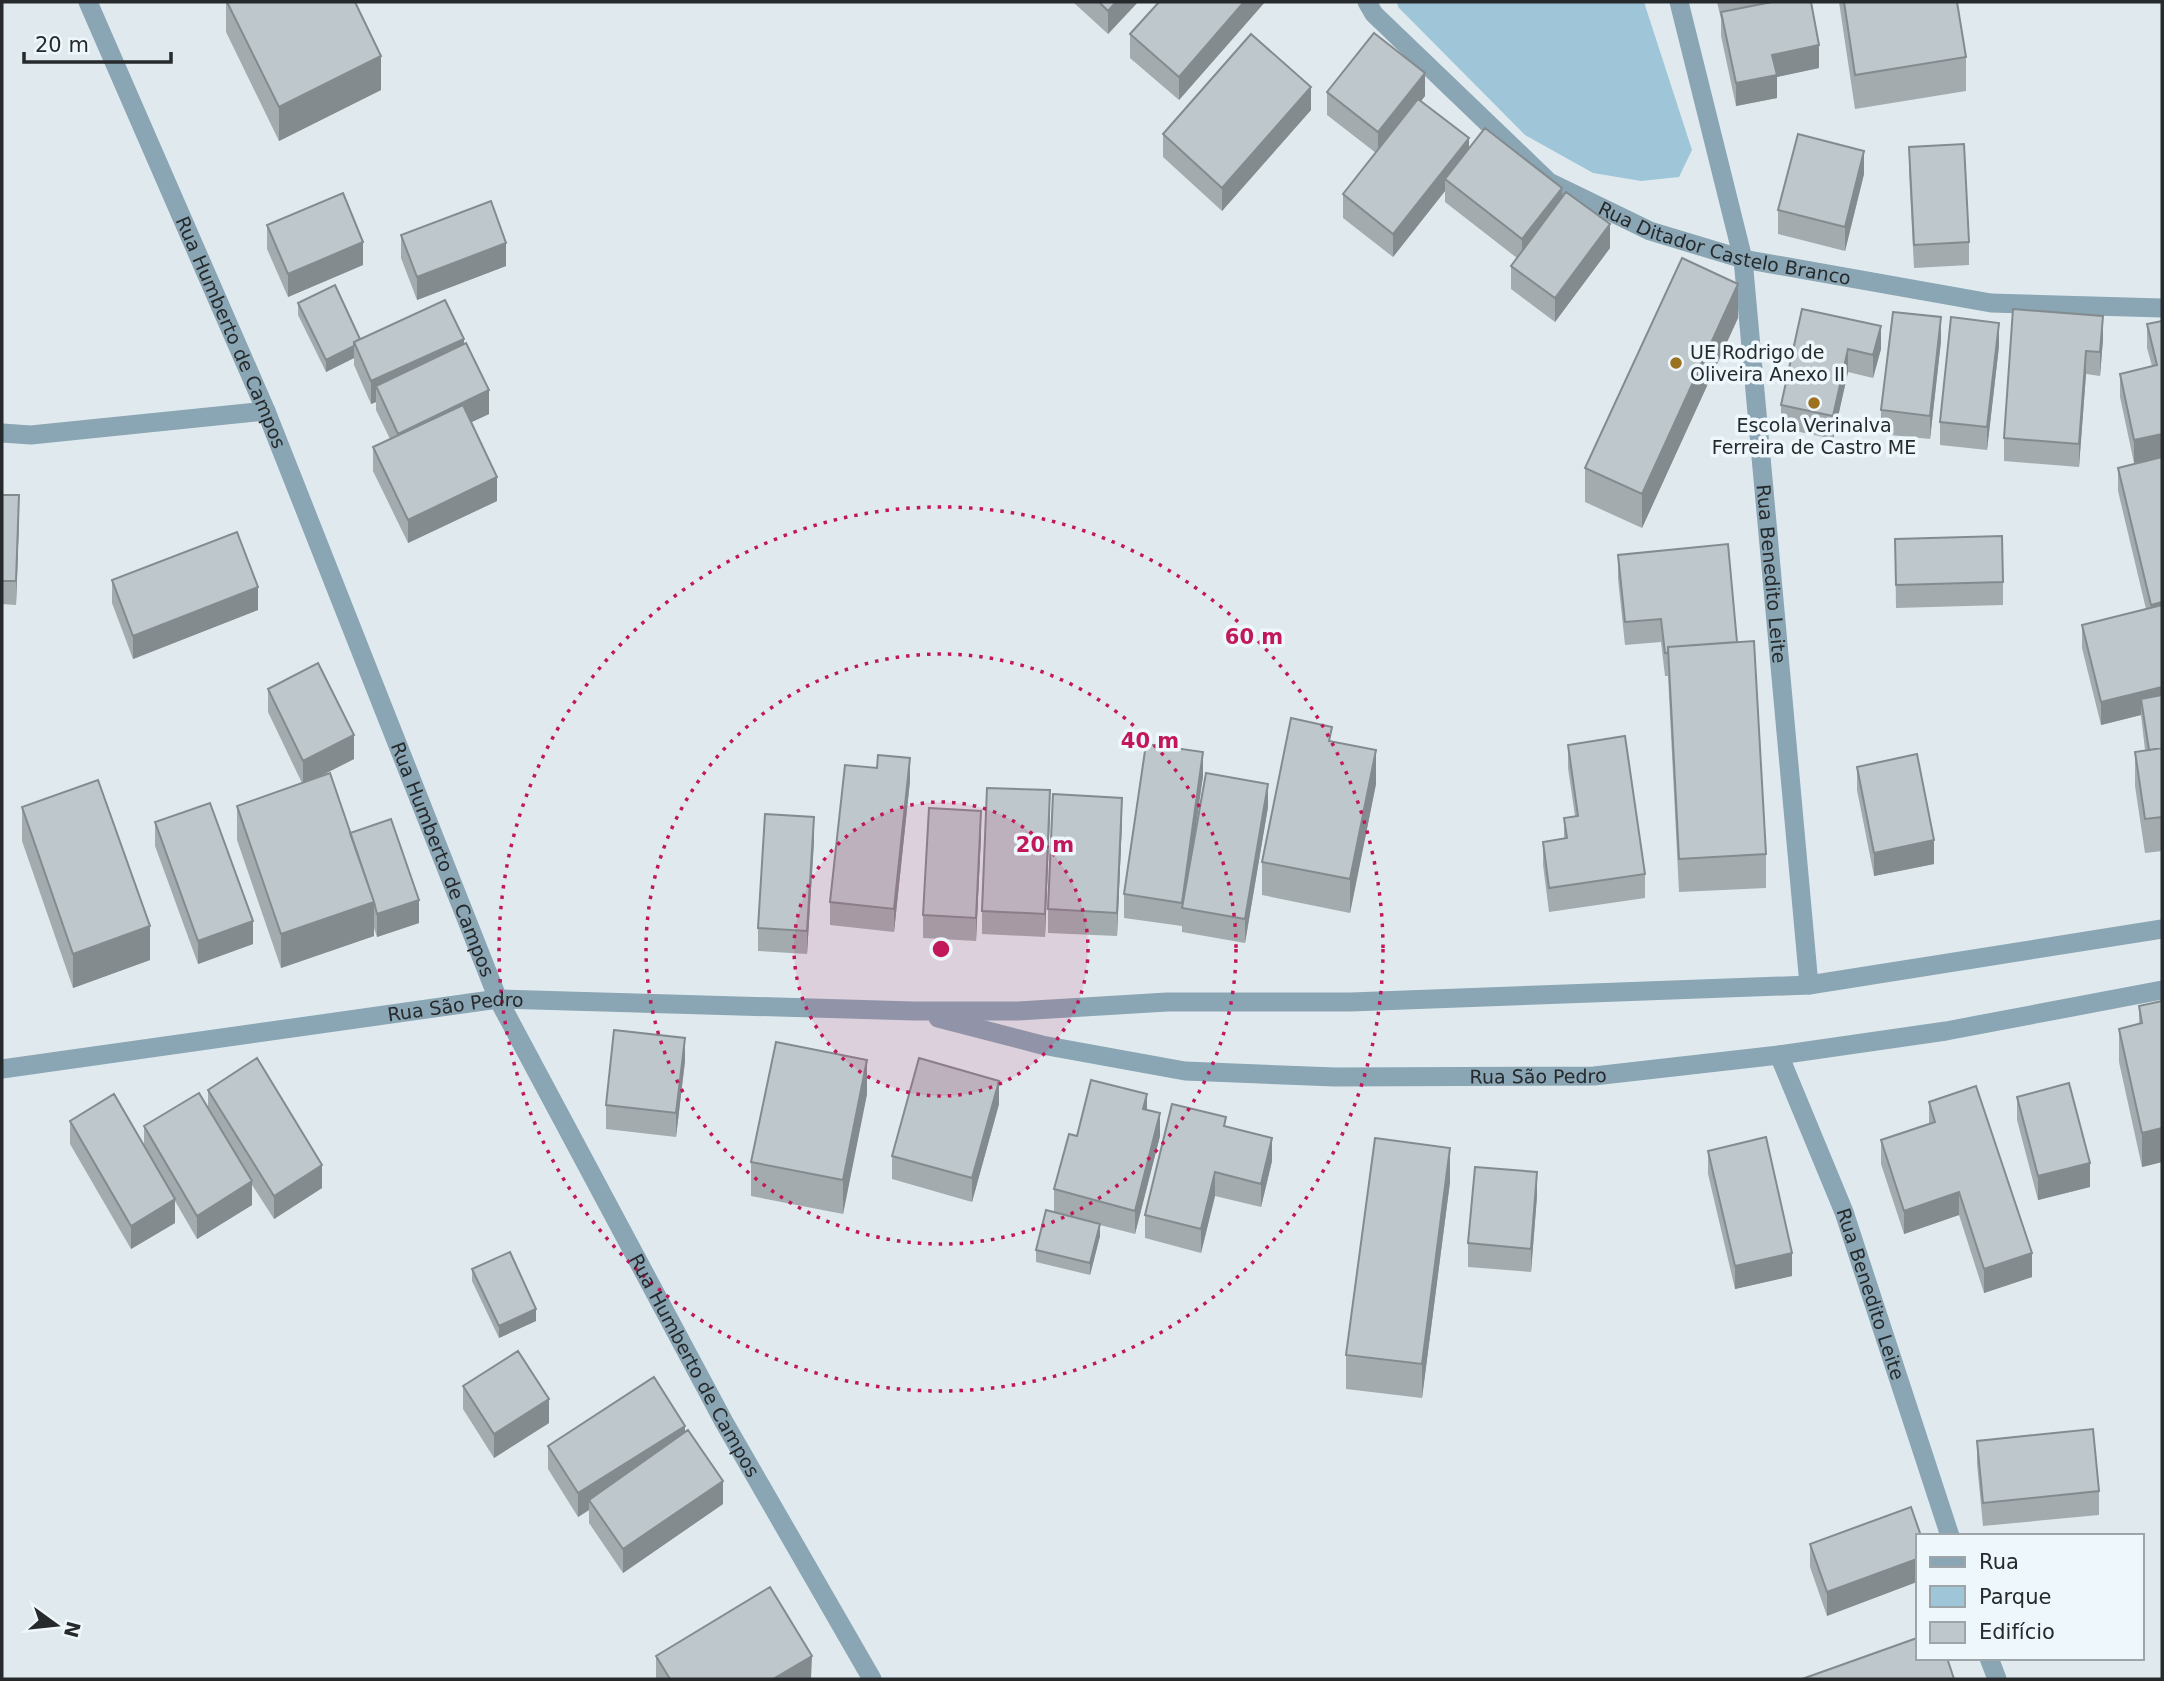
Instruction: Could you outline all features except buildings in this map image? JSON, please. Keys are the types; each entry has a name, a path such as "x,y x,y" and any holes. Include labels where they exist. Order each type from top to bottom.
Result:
{"street":[{"name":"Rua Humberto de Campos","path":"88,2 266,411 498,999 723,1422 872,1679"},
{"name":"Rua Ditador Castelo Branco","path":"1367,2 1374,14 1549,182 1650,230 1743,259 1991,303 2162,308"},
{"name":"Rua Benedito Leite","path":"1679,2 1743,259 1809,985"},
{"path":"2,432 31,435 266,411"},
{"name":"Rua São Pedro","path":"2,1069 498,999 914,1011 1018,1011 1167,1002 1351,1002 1809,985 2162,929"},
{"name":"Rua São Pedro","path":"914,1011 1042,1045 1185,1071 1335,1077 1594,1076 1779,1055 1946,1031 2162,990"},
{"name":"Rua Benedito Leite","path":"1779,1055 1844,1212 1949,1534"},
{"path":"1990,1660 1997,1679"}],"green space":[{"path":"1397,2 1644,2 1692,150 1679,177 1641,181 1593,173 1525,135 1398,7"}],"place":[{"name":"UE Rodrigo de Oliveira Anexo II","path":"1676,363"},
{"name":"Escola Verinalva Ferreira de Castro ME","path":"1814,403"}]}
